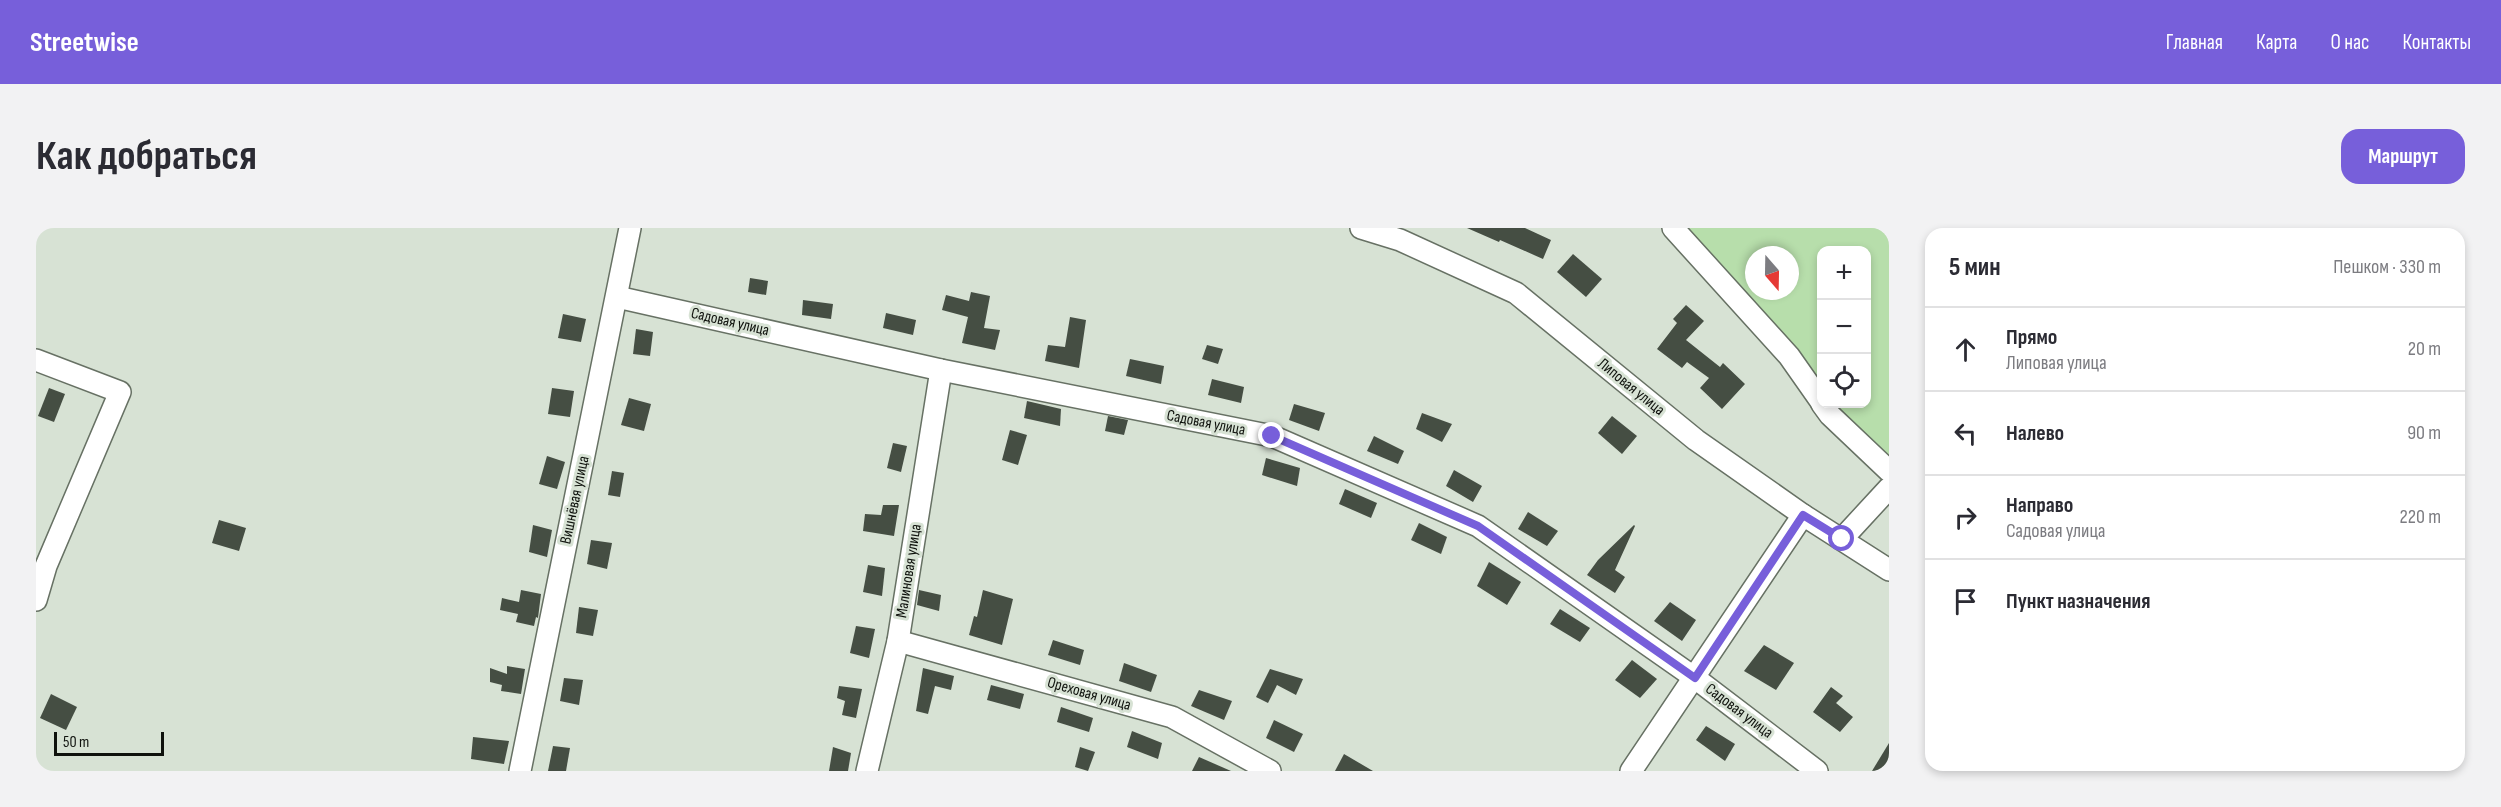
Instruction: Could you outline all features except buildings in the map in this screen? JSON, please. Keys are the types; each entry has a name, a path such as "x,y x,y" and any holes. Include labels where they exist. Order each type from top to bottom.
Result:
{"street":[{"name":"Вишнёвая улица","path":"520,771 630,228"},
{"name":"Липовая улица","path":"1361,228 1400,240 1516,293 1696,440 1803,515 1889,570"},
{"path":"1673,228 1789,356 1817,396"},
{"name":"Садовая улица","path":"616,297 942,370 1272,436 1478,526 1695,678 1817,771"},
{"path":"36,360 120,392 46,566 36,600"},
{"name":"Малиновая улица","path":"867,771 898,641 942,370"},
{"path":"1825,408 1889,471"},
{"path":"1842,539 1889,488"},
{"path":"1631,771 1803,515"},
{"name":"Ореховая улица","path":"898,641 1172,717 1269,771"}],"green space":[{"path":"1673,228 1889,228 1889,471 1826,408 1871,408 1871,246 1817,246 1817,398"}],"route":[{"path":"1272,436 1478,526 1695,678 1803,515 1842,539"}]}
